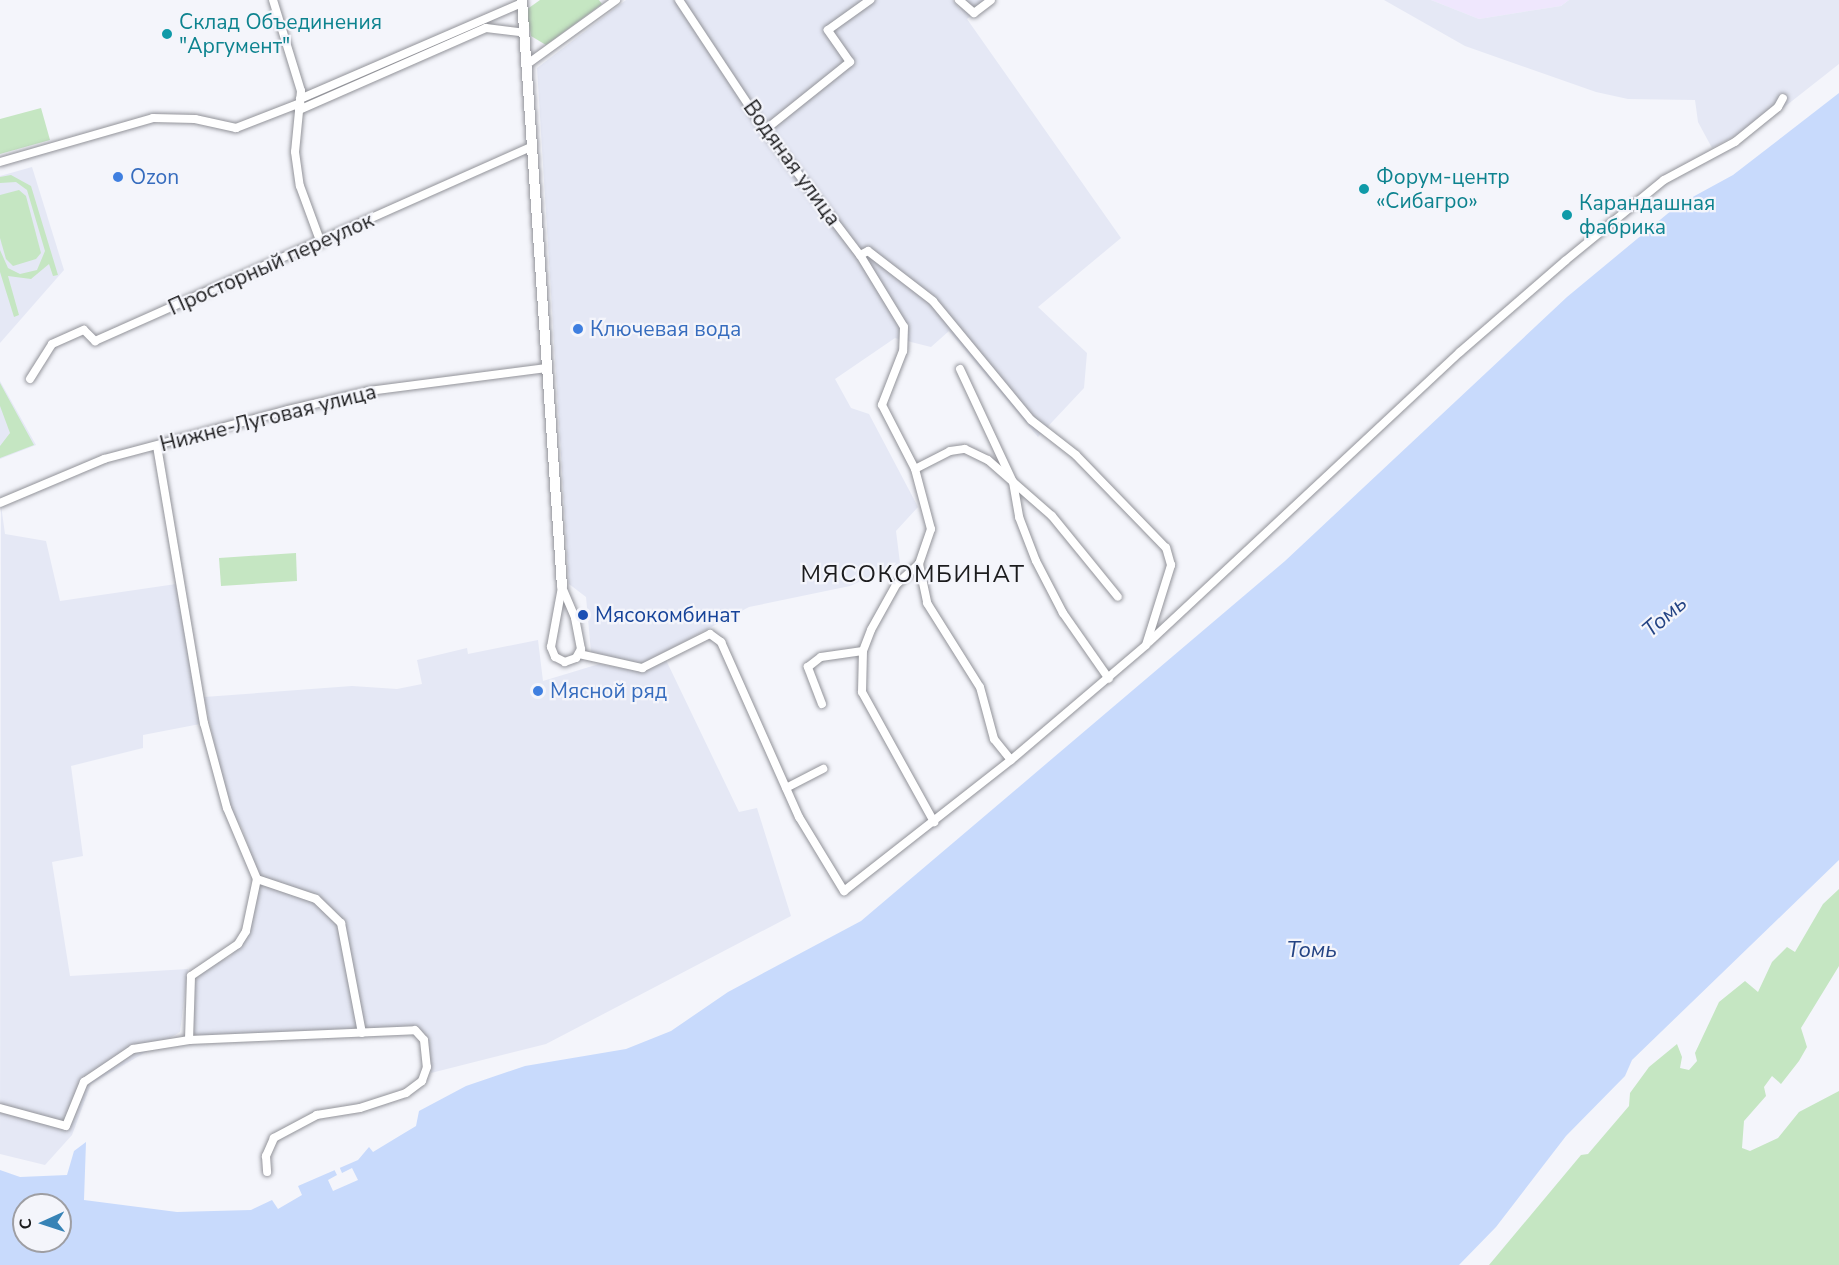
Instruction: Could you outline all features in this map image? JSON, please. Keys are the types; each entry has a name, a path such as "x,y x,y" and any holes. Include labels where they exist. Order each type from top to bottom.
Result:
{"street":[{"path":"273,0 296,70 300,104 295,152 300,186 321,243"},
{"path":"526,65 616,0"},
{"name":"Водяная улица","path":"679,0 765,130 860,255 904,327 903,351 882,405 915,469"},
{"path":"765,130 850,62 828,30 870,0"},
{"path":"959,0 974,13 991,0"},
{"path":"300,104 522,2 545,368 562,587 552,652 565,662 579,654 642,668 710,634 721,642 758,732 799,817 844,891 934,822 1109,679 1460,352 1556,269 1664,180 1735,142 1778,108 1783,98"},
{"path":"0,162 153,118 195,119 236,128 486,28 524,33"},
{"name":"Просторный переулок","path":"30,379 52,344 84,330 95,341 321,243 531,147"},
{"path":"860,255 868,251 933,301 1031,420 1076,455 1166,548 1170,565 1146,645"},
{"name":"Нижне-Луговая улица","path":"0,502 104,459 369,391 545,368"},
{"path":"960,369 1013,482 1019,517 1036,561 1063,613 1109,679"},
{"path":"157,446 204,723 227,808 257,879 246,931 238,944 191,976 189,1040"},
{"path":"934,822 864,699 863,651 884,601 918,564 929,543 931,529 915,469 950,451 965,449 988,460 1052,516 1118,597"},
{"path":"918,564 927,603 980,687 994,739 1011,760"},
{"path":"562,587 579,633 579,654"},
{"path":"822,704 808,667 821,657 863,651"},
{"path":"786,788 823,769"},
{"path":"257,879 316,899 341,924 362,1033"},
{"path":"0,1108 66,1126 84,1082 133,1049 189,1040 415,1030 424,1040 427,1067 422,1081 406,1093 360,1108 317,1115 274,1137 266,1156 267,1172"}],"shaded area":[{"path":"626,0 953,0 964,15 955,0 993,0 967,19 1121,238 1038,307 1087,353 1084,388 1038,437 949,331 931,347 895,338 835,379 851,408 869,414 918,507 896,531 900,563 850,586 749,607 642,664 591,652 586,597 569,584 537,68"},
{"path":"1384,0 1431,0 1479,19 1561,6 1569,0 1839,0 1839,64 1773,116 1712,148 1698,122 1695,100 1628,99 1596,92 1465,46"},
{"path":"1431,0 1569,0 1561,6 1479,19"},
{"path":"32,167 64,270 0,343 0,176"},
{"path":"0,381 36,445 0,459"},
{"path":"1,505 5,534 46,541 60,601 176,584 200,724 143,735 143,748 71,766 83,856 52,862 70,976 188,969 180,1032 91,1084 72,1135 45,1165 0,1154"},
{"path":"538,640 543,681 599,664 642,672 666,660 739,812 757,808 791,916 546,1044 431,1073 428,1038 416,1026 199,1038 191,1030 193,987 201,970 230,957 249,932 260,881 242,828 229,808 204,697 352,686 397,689 422,684 417,660 467,648 468,654"}],"green space":[{"path":"540,0 599,0 602,4 546,45 531,36 526,10"},
{"path":"41,108 50,140 0,154 0,119"},
{"path":"11,175 31,186 58,275 53,276 49,264 31,279 8,276 19,315 14,317 0,272 0,250 8,268 20,274 37,270 45,251 27,190 16,182 0,183 0,177"},
{"path":"19,190 26,196 41,253 36,259 13,266 6,259 0,238 0,195"},
{"path":"0,383 34,445 0,458 0,446 10,433 0,406"},
{"path":"296,553 297,581 221,586 219,558"},
{"path":"1839,889 1839,966 1801,1028 1807,1047 1799,1061 1781,1084 1772,1076 1764,1087 1766,1096 1744,1121 1742,1148 1750,1151 1778,1138 1799,1112 1839,1091 1839,1265 1489,1265 1581,1155 1588,1154 1629,1106 1630,1093 1649,1067 1677,1044 1682,1057 1680,1068 1689,1070 1697,1061 1695,1053 1719,1002 1745,981 1758,992 1772,962 1787,947 1795,952 1823,904"}],"water":[{"name":"Томь","path":"1839,93 1839,860 1632,1060 1625,1076 1566,1136 1496,1227 1459,1265 0,1265 0,1170 20,1177 67,1175 74,1151 86,1142 84,1200 177,1212 251,1210 272,1200 278,1209 302,1195 298,1186 358,1160 369,1147 373,1152 416,1126 419,1111 466,1086 525,1066 626,1049 671,1031 728,992 861,921 1285,561 1567,297 1678,205 1733,175"}],"pier":[{"path":"339,1166 342,1173 352,1168 358,1180 333,1191 328,1180 337,1175 334,1169"}],"place":[{"name":"Склад Объединения \"Аргумент\"","path":"167,34"},
{"name":"Ozon","path":"118,177"},
{"name":"Форум-центр «Сибагро»","path":"1364,189"},
{"name":"Карандашная фабрика","path":"1567,215"},
{"name":"Ключевая вода","path":"578,329"},
{"name":"Мясокомбинат","path":"583,615"},
{"name":"Мясной ряд","path":"538,691"}],"district":[{"name":"МЯСОКОМБИНАТ","path":"913,575"}]}
